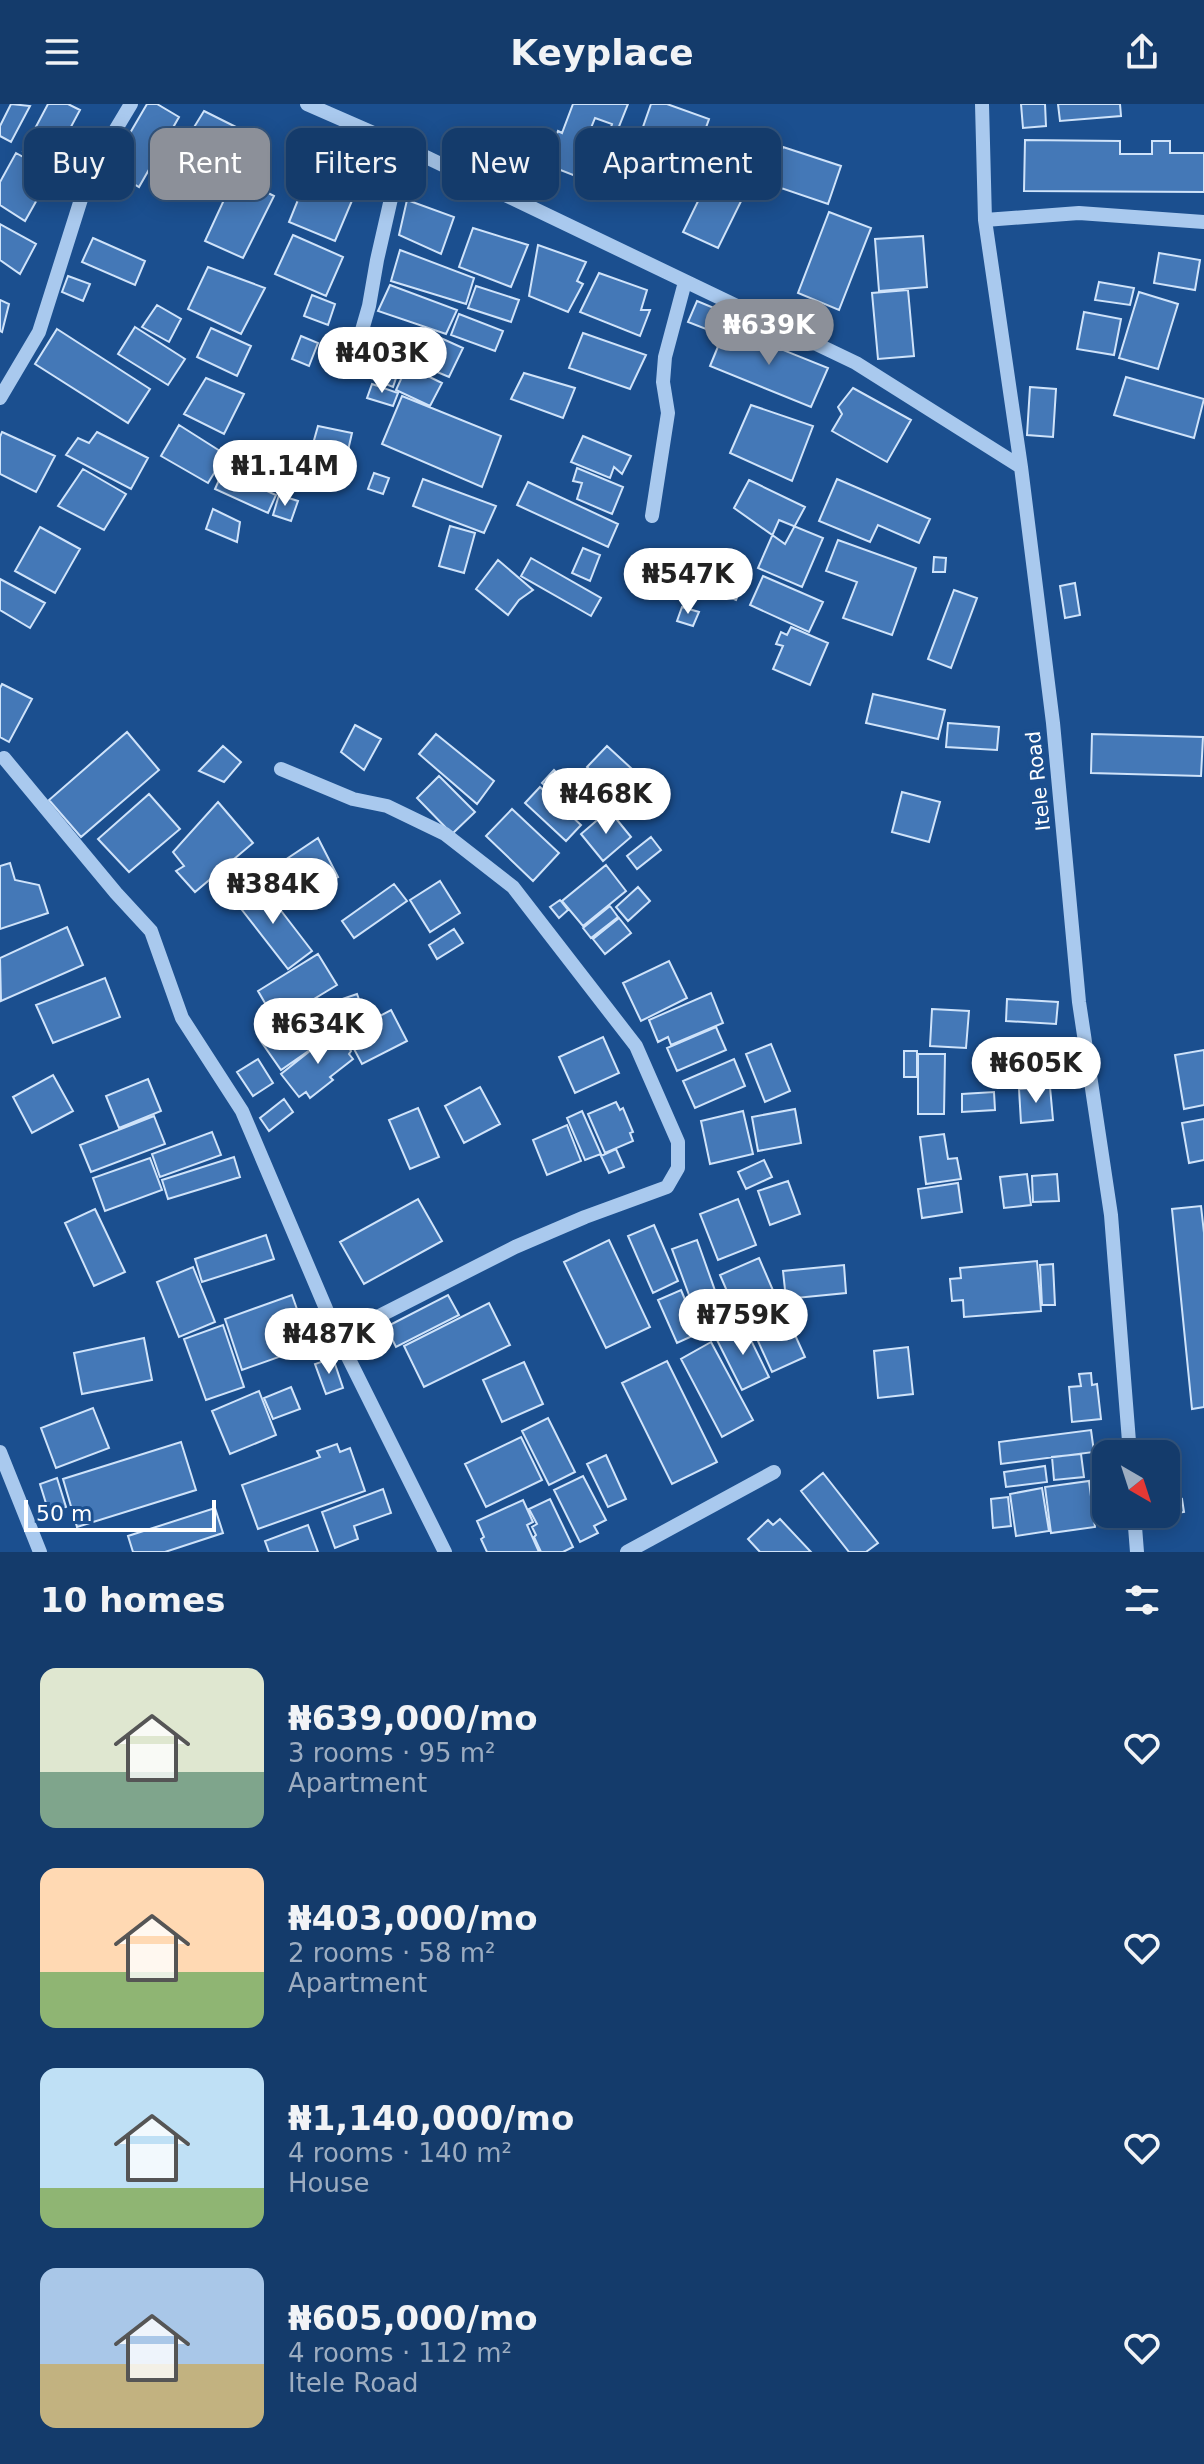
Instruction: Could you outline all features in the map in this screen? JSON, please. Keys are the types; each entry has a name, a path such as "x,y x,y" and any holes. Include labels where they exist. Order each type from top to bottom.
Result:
{"street":[{"path":"0,398 39,332 89,174 131,104"},
{"path":"307,104 362,128"},
{"name":"Itele Road","path":"982,104 985,220 1021,467 1053,723 1079,1002 1111,1215 1129,1440"},
{"path":"426,157 856,363 1021,467"},
{"path":"356,351 369,306 391,200"},
{"path":"985,220 1079,213 1204,222"},
{"path":"652,516 668,413 663,382 665,357 685,282"},
{"path":"4,758 151,931 182,1018 242,1111 338,1337 445,1552"},
{"path":"281,769 353,799 387,806 445,834 513,887 636,1046 678,1142 678,1168 667,1187 515,1247 338,1337"},
{"path":"0,1452 40,1552"},
{"path":"627,1552 774,1472"},
{"path":"1135,1528 1137,1552"}],"building":[{"path":"11,104 30,106 11,142 0,136 0,126"},
{"path":"48,104 68,104 80,110 70,128 35,128"},
{"path":"147,104 157,104 179,117 173,128 150,128 150,168 139,187 134,184 133,128"},
{"path":"573,104 628,104 618,128 611,128 612,124 595,118 591,128 575,128 575,176 559,169 559,132 562,133"},
{"path":"651,104 667,104 709,119 706,128 643,128"},
{"path":"1021,104 1045,104 1046,126 1023,128"},
{"path":"1058,104 1120,104 1121,116 1060,121"},
{"path":"204,111 238,128 194,128"},
{"path":"1025,140 1120,141 1120,154 1152,154 1152,141 1170,141 1170,153 1204,153 1204,192 1024,191"},
{"path":"783,147 841,166 828,204 781,188"},
{"path":"16,153 24,157 24,200 37,200 25,221 0,205 0,182"},
{"path":"270,194 274,196 243,258 205,241 224,200 270,200"},
{"path":"298,200 352,200 335,241 289,222"},
{"path":"407,200 454,217 441,254 399,235"},
{"path":"699,200 742,200 718,248 683,232"},
{"path":"829,212 871,228 839,310 798,293"},
{"path":"0,224 36,244 20,274 0,260"},
{"path":"473,228 528,245 511,287 459,267"},
{"path":"293,235 343,257 326,296 275,274"},
{"path":"923,236 927,287 879,291 875,239"},
{"path":"93,238 145,261 135,285 82,262"},
{"path":"538,245 586,262 577,281 583,284 568,312 529,296"},
{"path":"400,250 474,278 466,304 391,281"},
{"path":"1159,253 1200,260 1195,290 1154,283"},
{"path":"208,267 265,288 241,334 188,309"},
{"path":"599,273 647,290 641,310 650,310 640,336 580,312"},
{"path":"68,276 90,284 83,301 62,292"},
{"path":"1099,282 1134,288 1130,305 1095,300"},
{"path":"390,285 457,310 446,334 378,311"},
{"path":"476,286 519,300 511,322 468,308"},
{"path":"908,290 914,356 878,359 872,293"},
{"path":"1139,292 1178,304 1158,369 1119,358"},
{"path":"312,295 335,304 328,325 304,316"},
{"path":"0,300 9,304 2,332 0,331"},
{"path":"697,301 714,308 706,329 688,322"},
{"path":"157,305 181,319 169,342 142,327"},
{"path":"1084,312 1121,319 1114,355 1077,349"},
{"path":"459,314 503,331 495,351 451,335"},
{"path":"135,327 185,359 168,385 118,354"},
{"path":"726,327 828,368 811,407 710,366"},
{"path":"211,328 251,346 237,376 197,357"},
{"path":"57,329 150,389 128,423 35,364"},
{"path":"423,330 463,348 449,377 408,360"},
{"path":"583,333 646,355 630,389 569,368"},
{"path":"301,336 318,343 309,366 292,359"},
{"path":"375,357 400,366 393,387 368,377"},
{"path":"407,366 442,383 430,406 396,390"},
{"path":"524,373 575,388 563,418 511,399"},
{"path":"1126,377 1204,399 1194,438 1114,415"},
{"path":"206,378 244,394 224,434 184,414"},
{"path":"372,384 398,393 393,406 367,398"},
{"path":"1030,387 1056,389 1053,437 1027,435"},
{"path":"853,388 911,420 887,462 832,431 842,414 838,407"},
{"path":"402,396 501,436 482,487 382,444"},
{"path":"751,405 813,426 792,481 730,453"},
{"path":"179,425 220,451 215,459 221,462 208,483 161,456"},
{"path":"318,426 352,433 340,485 304,476"},
{"path":"2,432 55,456 36,492 0,474"},
{"path":"97,432 148,458 131,489 66,455 78,438 89,443"},
{"path":"583,436 631,456 622,474 614,467 610,478 571,462"},
{"path":"577,468 623,487 612,514 577,499 582,483 573,481"},
{"path":"83,469 126,494 104,530 58,506"},
{"path":"223,471 276,495 268,513 215,489"},
{"path":"374,473 389,478 383,494 368,489"},
{"path":"423,479 496,506 484,533 413,506"},
{"path":"837,479 930,519 919,543 878,525 870,542 819,521"},
{"path":"749,480 805,507 785,544 734,508"},
{"path":"528,482 618,524 608,547 517,505"},
{"path":"279,495 298,501 291,521 273,515"},
{"path":"213,509 240,522 237,542 206,529"},
{"path":"779,520 823,538 802,587 758,568"},
{"path":"450,526 475,533 464,573 439,566"},
{"path":"40,527 80,549 55,593 15,571"},
{"path":"838,540 916,568 892,635 843,618 857,582 826,571"},
{"path":"583,548 600,555 590,581 572,573"},
{"path":"697,555 746,577 736,600 686,579"},
{"path":"934,557 946,558 945,572 933,572"},
{"path":"531,558 601,598 591,616 521,576"},
{"path":"498,560 533,590 519,600 508,615 476,589"},
{"path":"763,576 823,602 809,632 750,605"},
{"path":"0,579 45,603 30,628 0,610"},
{"path":"1075,583 1080,615 1065,618 1060,586"},
{"path":"954,590 977,598 951,668 928,659"},
{"path":"682,607 699,612 693,626 677,621"},
{"path":"791,627 828,643 810,685 773,669 783,646 776,644 781,632 787,635"},
{"path":"2,684 32,699 9,742 0,737"},
{"path":"873,694 945,710 938,739 866,723"},
{"path":"948,723 999,727 997,750 946,747"},
{"path":"355,725 381,739 364,770 341,752"},
{"path":"127,732 159,770 81,837 49,800"},
{"path":"436,734 494,781 477,804 419,754"},
{"path":"1092,734 1203,737 1201,776 1091,773"},
{"path":"223,746 241,762 224,782 199,771"},
{"path":"607,746 632,769 610,790 587,767"},
{"path":"554,770 573,789 561,801 542,783"},
{"path":"439,776 475,812 452,834 417,798"},
{"path":"540,787 581,825 566,841 525,803"},
{"path":"902,792 940,802 929,842 892,832"},
{"path":"149,794 180,829 129,872 98,839"},
{"path":"218,802 253,843 195,892 176,871 184,866 173,852"},
{"path":"512,809 559,853 533,881 486,836"},
{"path":"609,810 631,837 603,861 581,834"},
{"path":"651,837 661,850 637,869 627,856"},
{"path":"318,838 338,877 304,897 282,862"},
{"path":"10,863 15,880 39,885 48,913 0,929 0,866"},
{"path":"606,865 626,891 583,926 562,901"},
{"path":"440,881 460,913 430,932 410,900"},
{"path":"259,882 312,951 288,969 235,901"},
{"path":"394,884 407,901 354,938 342,921"},
{"path":"638,887 650,901 628,921 616,907"},
{"path":"560,900 568,910 559,918 550,907"},
{"path":"610,906 618,917 591,938 583,928"},
{"path":"619,918 631,933 605,954 593,939"},
{"path":"67,927 83,965 1,1001 0,958"},
{"path":"454,929 463,943 437,959 429,945"},
{"path":"318,954 337,985 276,1022 258,991"},
{"path":"669,961 687,998 641,1021 623,983"},
{"path":"105,978 120,1017 53,1043 36,1005"},
{"path":"711,993 723,1023 671,1045 668,1037 658,1042 649,1020"},
{"path":"357,994 364,1013 344,1021 336,1001"},
{"path":"1007,999 1058,1002 1056,1024 1006,1021"},
{"path":"334,1002 343,1021 327,1028 318,1009"},
{"path":"932,1009 969,1011 966,1048 930,1046"},
{"path":"391,1010 407,1041 362,1064 346,1034"},
{"path":"296,1014 317,1045 281,1070 260,1040"},
{"path":"716,1027 726,1050 677,1071 667,1048"},
{"path":"335,1031 351,1051 349,1054 353,1059 310,1098 306,1092 299,1097 281,1074"},
{"path":"603,1037 619,1073 575,1093 559,1057"},
{"path":"771,1044 790,1091 765,1102 746,1054"},
{"path":"1204,1050 1204,1105 1184,1109 1175,1055"},
{"path":"904,1051 917,1051 917,1077 904,1077"},
{"path":"918,1054 945,1054 944,1114 918,1114"},
{"path":"258,1059 273,1083 253,1096 237,1072"},
{"path":"734,1059 745,1086 695,1108 683,1081"},
{"path":"53,1075 73,1111 32,1133 13,1097"},
{"path":"148,1079 161,1111 119,1128 106,1096"},
{"path":"480,1087 500,1124 464,1143 445,1106"},
{"path":"1050,1087 1053,1120 1021,1123 1019,1089"},
{"path":"994,1092 995,1110 962,1112 962,1094"},
{"path":"284,1099 293,1112 269,1131 260,1118"},
{"path":"616,1102 620,1110 623,1108 633,1132 630,1133 633,1141 605,1153 588,1114"},
{"path":"418,1108 439,1157 410,1169 389,1120"},
{"path":"795,1109 801,1143 758,1151 752,1117"},
{"path":"582,1111 601,1154 585,1160 567,1118"},
{"path":"743,1111 753,1154 710,1164 701,1121"},
{"path":"154,1116 165,1144 91,1172 80,1145"},
{"path":"1204,1119 1204,1160 1189,1163 1182,1123"},
{"path":"567,1125 581,1161 547,1175 533,1140"},
{"path":"212,1132 221,1155 160,1177 152,1154"},
{"path":"944,1134 948,1159 957,1158 961,1179 926,1184 920,1137"},
{"path":"616,1149 624,1167 609,1173 601,1156"},
{"path":"234,1157 240,1177 168,1199 162,1180"},
{"path":"150,1158 162,1190 105,1211 93,1178"},
{"path":"764,1160 772,1177 746,1189 738,1172"},
{"path":"1027,1174 1031,1205 1004,1208 1000,1177"},
{"path":"1057,1174 1059,1201 1033,1202 1032,1176"},
{"path":"788,1181 800,1214 770,1225 758,1191"},
{"path":"958,1183 962,1212 922,1218 918,1189"},
{"path":"418,1199 442,1241 364,1284 340,1242"},
{"path":"738,1199 756,1245 718,1260 700,1214"},
{"path":"1201,1206 1204,1233 1204,1407 1192,1409 1172,1209"},
{"path":"95,1209 125,1272 94,1286 65,1223"},
{"path":"654,1225 678,1281 653,1293 628,1236"},
{"path":"266,1235 274,1259 202,1282 195,1259"},
{"path":"609,1240 650,1327 606,1348 564,1262"},
{"path":"697,1240 723,1313 699,1322 672,1249"},
{"path":"759,1258 775,1295 736,1312 720,1275"},
{"path":"1037,1261 1041,1311 964,1317 963,1300 952,1301 950,1279 961,1278 960,1268"},
{"path":"1053,1264 1055,1305 1042,1305 1040,1265"},
{"path":"844,1265 846,1293 786,1299 783,1271"},
{"path":"193,1267 215,1322 179,1337 157,1282"},
{"path":"681,1290 699,1333 677,1343 658,1300"},
{"path":"292,1295 310,1346 242,1370 225,1319"},
{"path":"448,1295 459,1315 396,1347 386,1327"},
{"path":"489,1303 510,1345 424,1387 404,1346"},
{"path":"786,1315 805,1357 772,1372 753,1330"},
{"path":"743,1324 769,1377 742,1390 716,1338"},
{"path":"223,1325 244,1387 206,1400 184,1339"},
{"path":"144,1338 152,1380 82,1394 74,1353"},
{"path":"711,1342 753,1420 722,1437 681,1359"},
{"path":"908,1347 913,1394 878,1398 874,1351"},
{"path":"333,1358 343,1388 326,1394 315,1364"},
{"path":"667,1361 717,1462 672,1484 622,1383"},
{"path":"524,1362 543,1404 502,1422 483,1380"},
{"path":"1091,1373 1092,1385 1097,1384 1101,1419 1072,1422 1069,1387 1081,1386 1079,1374"},
{"path":"291,1387 300,1409 273,1419 264,1398"},
{"path":"259,1391 276,1435 230,1454 212,1411"},
{"path":"93,1408 109,1448 56,1468 41,1428"},
{"path":"548,1418 575,1472 549,1485 522,1431"},
{"path":"1091,1430 1092,1452 1001,1464 999,1442"},
{"path":"521,1437 542,1480 486,1507 465,1464"},
{"path":"181,1442 196,1490 77,1527 63,1479"},
{"path":"337,1444 340,1452 350,1448 365,1491 258,1529 242,1485 320,1457 317,1451"},
{"path":"1081,1454 1084,1477 1054,1480 1052,1457"},
{"path":"606,1455 626,1499 608,1507 587,1464"},
{"path":"1045,1466 1047,1482 1006,1487 1004,1472"},
{"path":"823,1473 878,1543 866,1552 849,1552 801,1491"},
{"path":"583,1476 606,1520 594,1526 598,1533 580,1542 554,1490"},
{"path":"57,1478 66,1507 49,1513 40,1484"},
{"path":"1089,1481 1092,1527 1051,1533 1045,1487"},
{"path":"1042,1488 1049,1531 1016,1536 1010,1494"},
{"path":"383,1489 391,1513 354,1526 358,1539 335,1548 322,1512"},
{"path":"1008,1497 1011,1526 993,1528 991,1499"},
{"path":"550,1499 573,1547 563,1552 541,1552 534,1537 532,1527 537,1524 529,1509"},
{"path":"523,1500 533,1522 527,1525 539,1552 487,1552 477,1521"},
{"path":"215,1508 223,1533 165,1552 133,1552 128,1536"},
{"path":"780,1519 811,1552 760,1552 748,1539 768,1520 773,1525"},
{"path":"308,1525 318,1552 269,1552 265,1541"}]}
